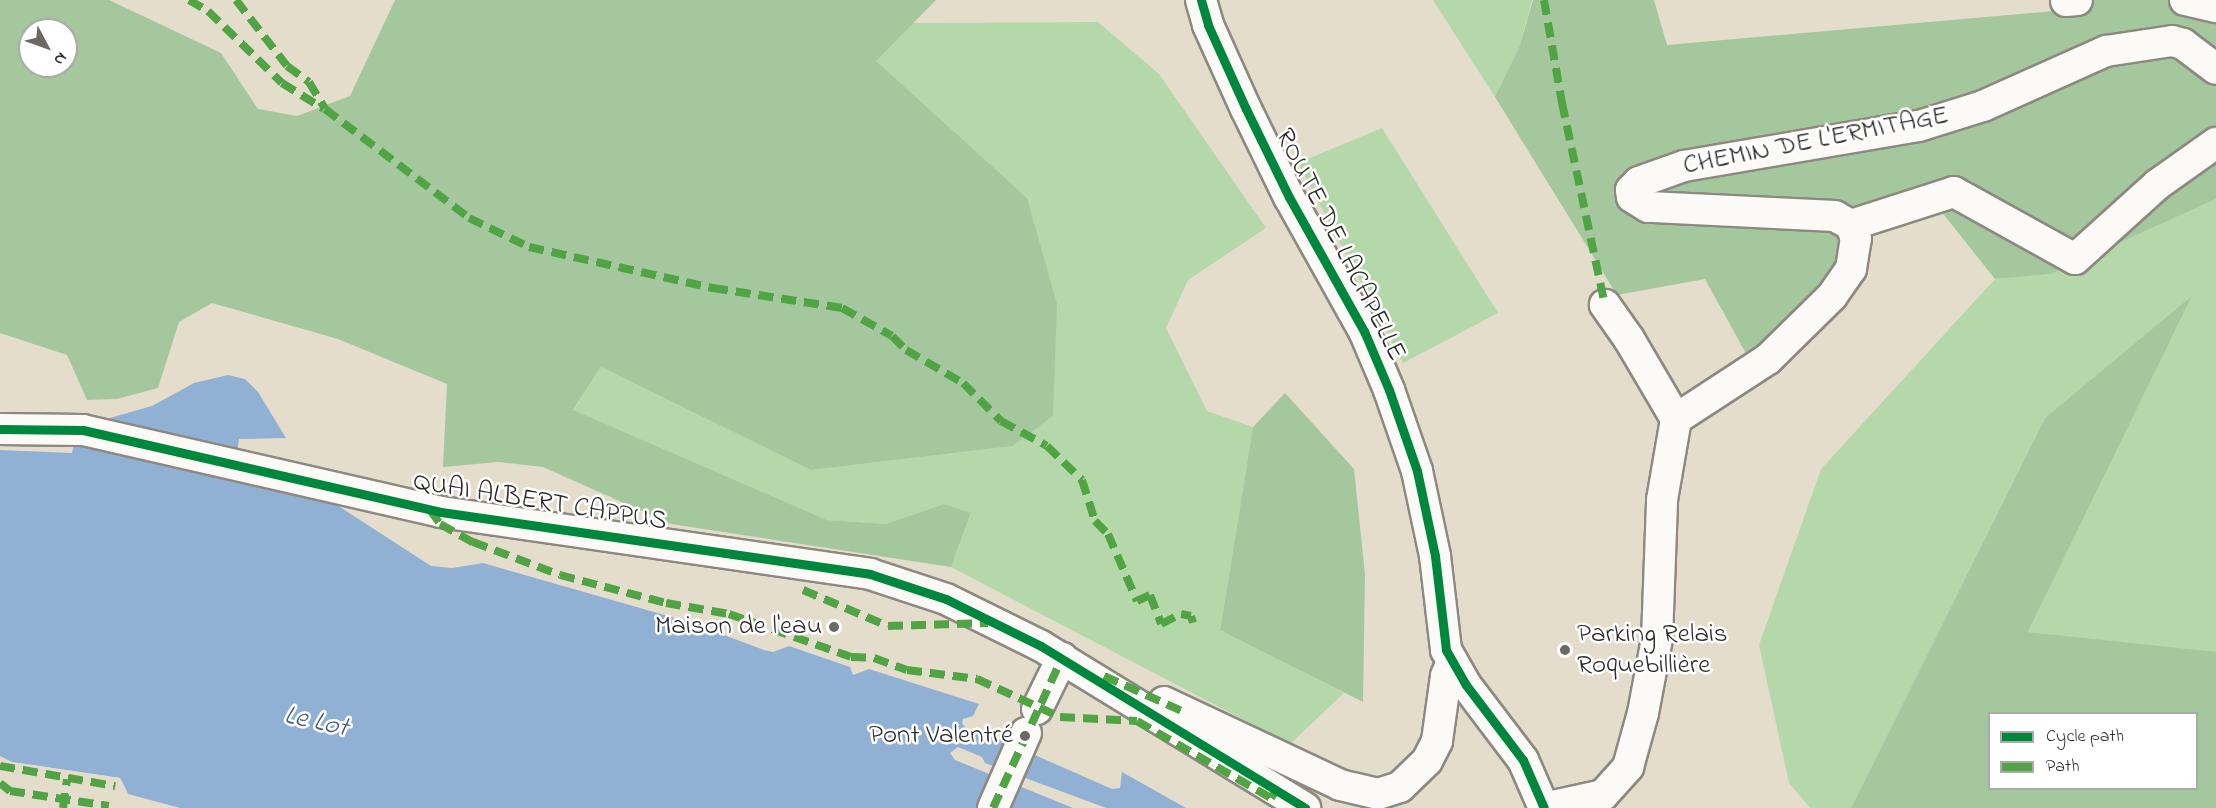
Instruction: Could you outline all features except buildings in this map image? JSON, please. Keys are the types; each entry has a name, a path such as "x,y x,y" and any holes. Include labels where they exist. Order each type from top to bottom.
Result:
{"street":[{"name":"ROUTE DE LACAPELLE","path":"1201,0 1208,25 1246,109 1289,197 1364,331 1389,390 1416,466 1436,556 1443,641 1452,661 1523,760 1544,808"},
{"path":"2185,0 2216,7"},
{"name":"CHEMIN DE L'ERMITAGE","path":"1851,225 1835,216 1648,207 1632,197 1631,190 1640,182 1683,166 1919,126 1983,106 2106,51 2172,41 2183,44 2216,69"},
{"path":"1676,419 1768,359 1832,296 1851,269 1856,254 1851,225 1953,192 2075,259 2158,184 2216,143"},
{"path":"1544,808 1603,795 1612,797 1628,767 1643,713 1656,639 1662,500 1676,419 1629,339 1605,305"},
{"name":"QUAI ALBERT CAPPUS","path":"0,429 83,430 441,512 870,574 946,599 1062,658"},
{"path":"1062,658 1340,785 1378,794 1400,787 1427,761 1437,741 1446,676 1452,661"},
{"path":"993,808 1062,658"},
{"path":"1062,658 1305,808"}],"green space":[{"path":"0,0 109,0 221,53 258,109 297,116 350,96 395,0 936,0 876,61 1027,198 1057,304 1053,416 1013,446 811,470 601,367 573,410 827,520 885,524 944,504 971,513 951,567 671,524 543,467 498,462 443,467 447,384 338,339 212,303 179,322 158,388 117,399 87,400 67,355 0,333"},
{"path":"1433,0 1532,0 1520,45 1495,97"},
{"path":"1533,0 1654,0 1667,45 2077,9 2076,0 2216,0 2216,199 2051,274 1995,279 1925,191 1847,248 1824,292 1749,359 1705,279 1617,295 1495,97 1520,45"},
{"path":"1098,22 1159,74 1266,228 1188,280 1166,328 1207,411 1253,427 1220,629 1344,693 1290,744 951,567 971,514 944,504 885,524 827,520 573,411 601,367 811,470 1013,446 1053,416 1027,198 875,61 913,23"},
{"path":"1382,128 1498,313 1403,363 1298,163"},
{"path":"2216,199 2216,654 2028,632 2191,298 2045,418 1851,808 1810,808 1789,783 1759,645 1821,469 1995,279 2051,274"},
{"path":"2192,296 2028,632 2216,652 2216,808 1851,808 2045,418"},
{"path":"1285,393 1354,469 1365,574 1363,702 1220,630 1253,427"}],"water":[{"name":"Le Lot","path":"228,375 245,379 258,392 286,438 239,439 234,474 323,496 431,566 452,568 483,563 689,622 764,650 773,652 789,646 850,667 853,675 869,669 979,704 973,716 963,719 962,723 967,730 994,737 1112,789 1120,788 1122,772 1186,808 1106,808 985,763 982,757 958,747 950,753 955,760 1073,808 180,808 128,794 120,778 12,762 0,756 0,450 72,453 75,439 99,421 152,406 194,383"}],"pier":[{"path":"12,762 120,778 128,794 118,781"}],"marked path":[{"path":"189,0 208,11 282,83 324,109"},
{"path":"236,0 287,66 309,82 325,109 469,218 529,247 713,288 842,308 892,336 906,350 963,383 1001,421 1047,446 1082,480 1095,521 1108,534 1137,601 1150,595 1161,624 1181,614 1191,616 1193,623"},
{"path":"1544,0 1562,103 1605,305"},
{"path":"430,510 440,524 473,542 560,575 666,603 729,614 851,657 874,658 907,670 977,679 1060,717 1137,721 1271,798 1276,791"},
{"path":"803,590 888,626 988,623"},
{"path":"993,808 1062,658"},
{"path":"1104,676 1182,711"},
{"path":"0,766 115,786"},
{"path":"63,808 67,779"},
{"path":"0,783 10,791 109,806"}],"cycle path":[{"path":"1201,0 1208,25 1246,109 1289,197 1364,331 1389,390 1417,471 1435,556 1446,650 1466,685 1523,760 1544,808"},
{"path":"0,429 83,430 441,512 870,574 946,599 1041,646 1305,808"}],"place":[{"name":"Maison de l'eau","path":"834,627"},
{"name":"Parking Relais Roquebillière","path":"1565,650"},
{"name":"Pont Valentré","path":"1025,736"}]}
